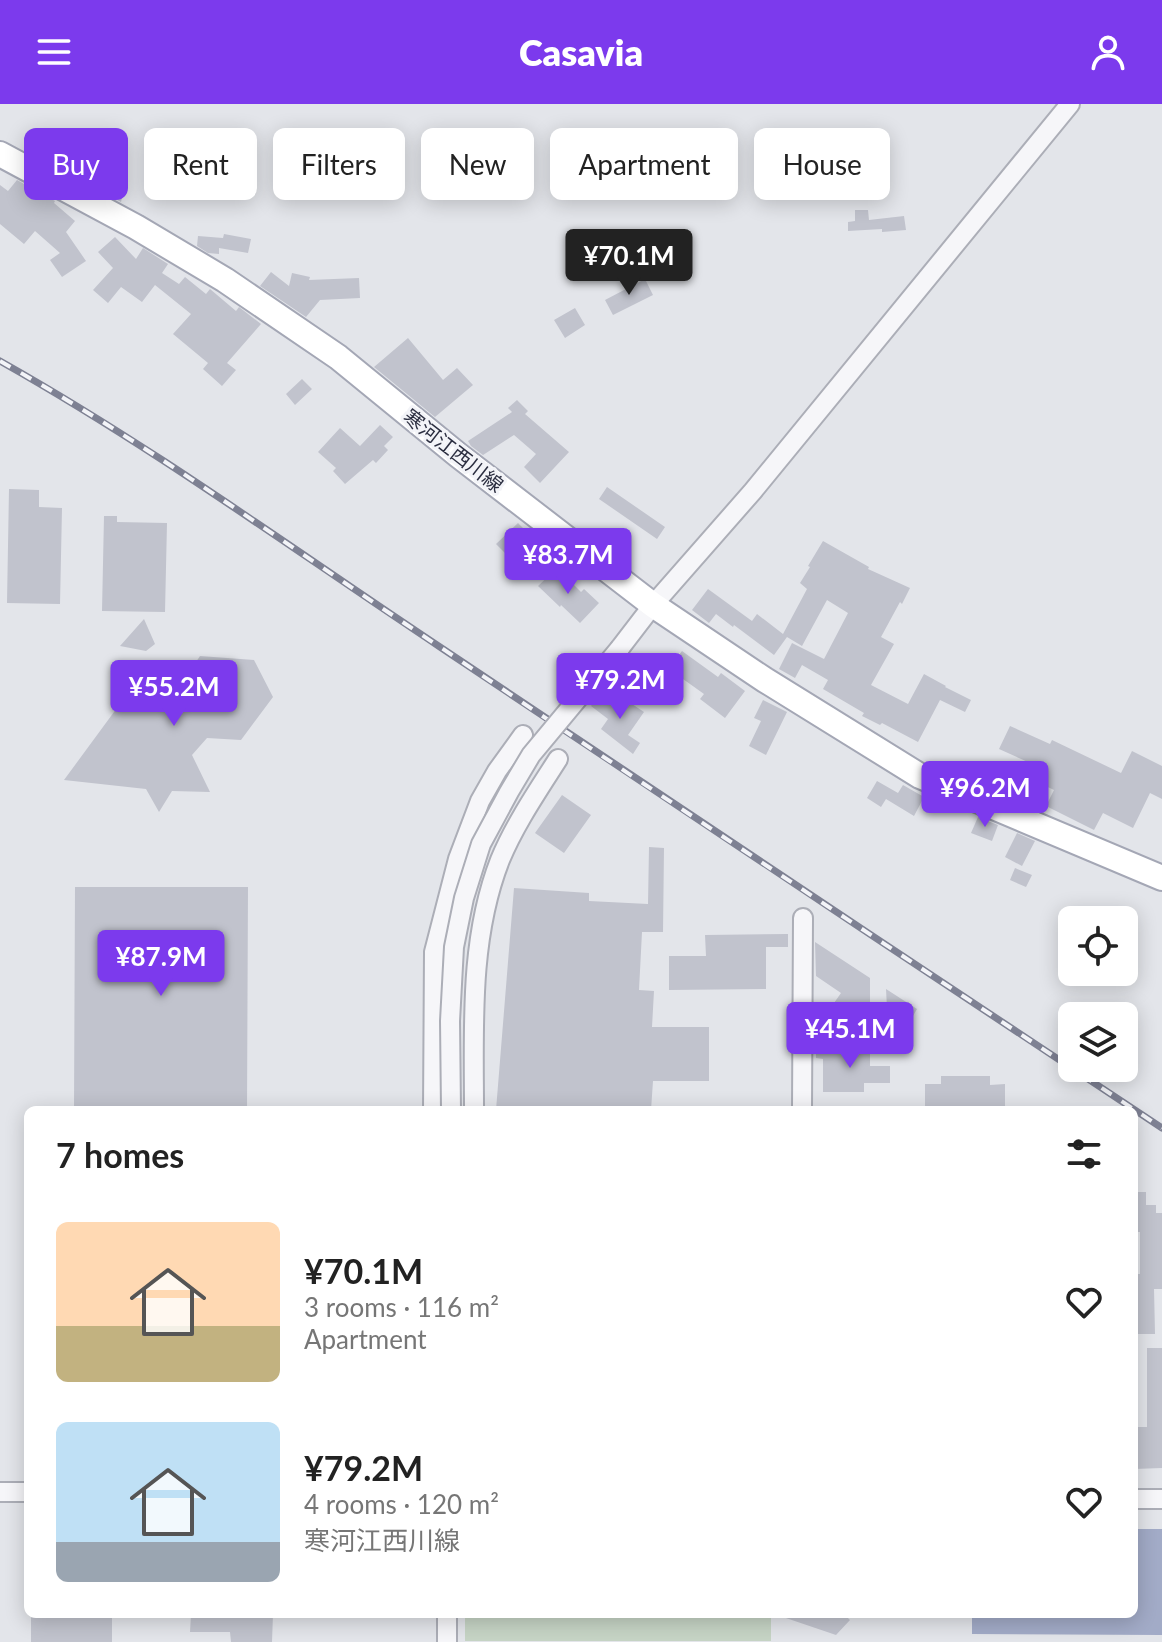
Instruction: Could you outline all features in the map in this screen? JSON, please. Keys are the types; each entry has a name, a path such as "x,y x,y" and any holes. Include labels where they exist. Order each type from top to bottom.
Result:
{"main road":[{"name":"寒河江西川線","path":"0,154 136,227 225,280 338,357 458,455 653,605 765,680 920,776 1162,878"}],"street":[{"path":"451,1106 450,1021 454,947 464,898 481,844 531,755 653,605 753,491 1070,104"},
{"path":"433,1106 434,952 458,859 480,801 523,735"},
{"path":"474,1106 477,958 484,916 500,861 521,816 558,759"},
{"path":"802,1106 803,918"},
{"path":"0,1492 24,1492"},
{"path":"1138,1499 1162,1499"},
{"path":"447,1618 447,1642"}],"green space":[{"path":"465,1618 771,1618 771,1641 465,1641"}],"water":[{"path":"1138,1529 1162,1529 1162,1635 972,1634 972,1618 1138,1618"}],"building":[{"path":"17,180 24,184 24,200 55,201 75,221 66,232 86,261 62,277 50,260 60,253 35,231 24,244 0,224 0,185 8,191"},
{"path":"855,210 868,210 869,220 904,216 906,230 848,231 848,222 855,221"},
{"path":"224,234 251,239 248,253 219,248 219,254 208,253 197,246 198,236 223,238"},
{"path":"115,237 136,259 143,248 168,264 162,273 179,284 185,277 206,294 210,289 236,311 239,307 261,324 227,363 236,370 222,386 203,369 208,363 173,334 191,314 155,285 142,302 121,287 108,303 93,290 113,268 98,252"},
{"path":"271,272 289,286 292,273 310,277 309,280 359,278 360,298 320,300 306,317 260,286"},
{"path":"645,279 653,295 613,315 605,300"},
{"path":"575,308 585,325 565,338 554,320"},
{"path":"408,338 443,380 457,368 473,385 435,417 374,367"},
{"path":"302,379 312,389 295,405 286,394"},
{"path":"517,400 528,411 525,414 569,452 540,483 524,467 536,454 514,435 483,455 468,441 512,412 508,408"},
{"path":"380,425 393,437 384,446 388,450 376,463 373,460 345,484 333,471 336,468 318,452 340,428 360,446"},
{"path":"607,487 665,527 657,539 599,499"},
{"path":"9,489 39,490 39,507 62,508 60,604 7,603"},
{"path":"104,516 117,516 117,522 167,523 165,612 102,611"},
{"path":"518,523 530,535 517,549 535,568 523,580 508,564 512,560 496,544"},
{"path":"823,541 868,569 910,588 881,637 894,644 871,685 908,704 924,674 971,700 965,712 940,700 918,742 862,716 864,713 823,689 828,680 802,665 795,678 779,669 792,643 824,659 848,613 827,600 802,646 787,637 774,655 716,614 709,623 692,610 708,589 752,621 757,614 783,634 807,589 800,583"},
{"path":"557,568 581,592 584,589 599,603 580,623 538,586"},
{"path":"144,619 155,644 146,651 120,646"},
{"path":"682,651 718,677 721,673 745,691 725,718 700,699 704,694 669,669"},
{"path":"200,656 254,660 273,697 241,740 207,738 192,755 210,792 172,791 159,812 146,789 64,780 150,663 169,703"},
{"path":"599,695 616,707 623,698 644,712 628,735 640,743 633,754 601,729 608,719 591,706"},
{"path":"763,700 787,712 766,755 749,746 761,721 754,718"},
{"path":"1010,726 1050,744 1052,740 1121,773 1132,751 1162,766 1162,799 1150,793 1133,828 1103,813 1094,830 1046,806 1054,790 1033,780 1039,767 999,749"},
{"path":"877,781 898,793 903,785 924,797 914,816 886,799 881,807 867,798"},
{"path":"562,795 591,815 564,853 535,833"},
{"path":"978,817 998,825 992,841 971,833"},
{"path":"1017,833 1035,841 1022,866 1005,857"},
{"path":"649,847 664,848 663,932 642,932 639,990 654,991 652,1027 709,1027 709,1081 653,1081 651,1106 496,1106 514,888 589,893 589,901 648,904"},
{"path":"1015,868 1032,875 1026,887 1010,880"},
{"path":"75,887 248,887 247,1106 74,1106"},
{"path":"788,934 788,947 766,947 766,989 669,990 669,956 706,956 705,935"},
{"path":"815,942 870,978 870,1036 827,1013 841,993 816,976"},
{"path":"886,989 917,1009 910,1021 911,1052 900,1052 889,1046"},
{"path":"816,1048 870,1048 870,1066 890,1066 890,1083 864,1083 864,1092 823,1092 823,1059 816,1058"},
{"path":"941,1076 990,1076 990,1085 1005,1084 1005,1106 925,1106 925,1084 941,1084"},
{"path":"1138,1192 1146,1192 1146,1205 1156,1205 1156,1213 1162,1213 1162,1289 1154,1289 1155,1334 1138,1334"},
{"path":"1147,1348 1162,1348 1162,1468 1138,1469 1138,1427 1147,1427"},
{"path":"31,1618 112,1618 112,1642 31,1642"},
{"path":"191,1618 273,1618 272,1642 231,1642 230,1632 190,1632"},
{"path":"786,1618 848,1618 850,1620 836,1635"}],"railway":[{"path":"0,361 168,464 1129,1106"},
{"path":"1138,1112 1162,1128"}]}
